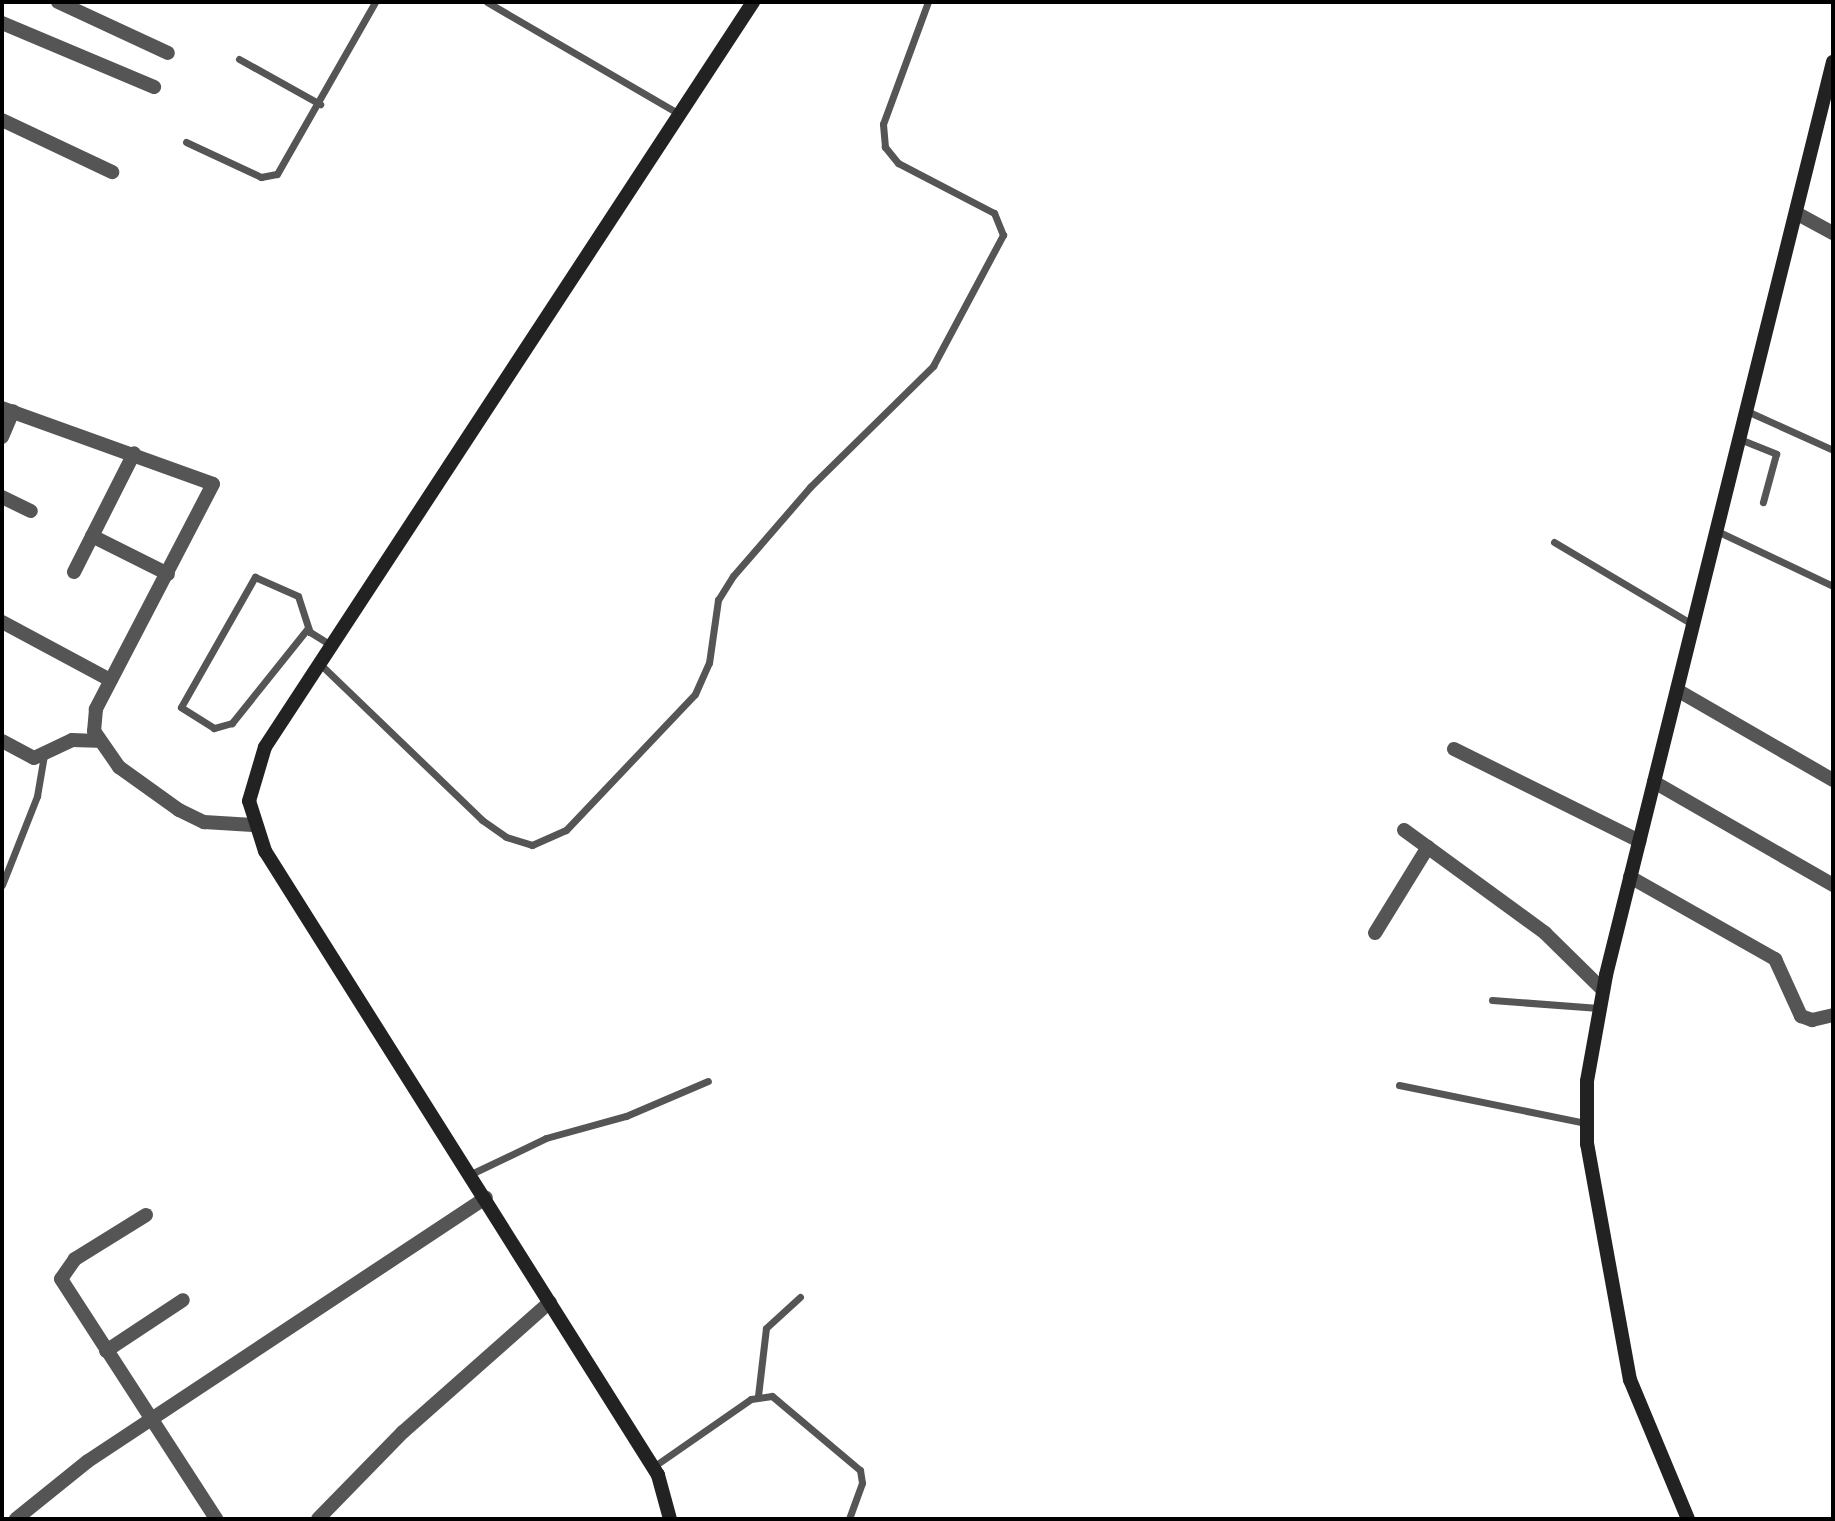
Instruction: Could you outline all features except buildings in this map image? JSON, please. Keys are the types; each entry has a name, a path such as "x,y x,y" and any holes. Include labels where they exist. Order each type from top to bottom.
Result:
{"street":[{"path":"58,2 167,53"},
{"path":"670,1519 653,1467 253,825 252,776 331,646 681,116 753,2"},
{"path":"2,23 153,87"},
{"path":"1688,1519 1637,1409 1586,1123 1603,989 1716,531 1754,414 1796,213 1833,68"},
{"path":"2,120 112,172"},
{"path":"1796,213 1833,233"},
{"path":"2,438 7,410 206,478 214,489 110,680 93,721 97,741 119,767 179,810 204,822 253,825"},
{"path":"74,572 134,453"},
{"path":"2,497 31,511"},
{"path":"92,536 169,574"},
{"path":"2,622 110,680"},
{"path":"1677,690 1833,780"},
{"path":"2,741 30,757 44,755 72,740 97,741"},
{"path":"1454,750 1639,841"},
{"path":"1654,782 1833,885"},
{"path":"1404,830 1554,940 1603,989"},
{"path":"1375,933 1429,847"},
{"path":"1630,877 1775,959 1801,1016 1833,1015"},
{"path":"16,1519 150,1420 486,1198"},
{"path":"146,1215 62,1272 64,1287 216,1519"},
{"path":"106,1351 183,1300"},
{"path":"318,1519 412,1424 550,1302"}],"lane":[{"path":"186,142 269,177 284,167 373,2"},
{"path":"487,2 681,116"},
{"path":"320,663 482,820 506,837 532,845 566,830 695,694 709,663 718,600 733,576 810,487 933,366 1003,235 994,213 898,163 885,147 883,124 928,2"},
{"path":"239,59 320,104"},
{"path":"1754,414 1833,450"},
{"path":"1747,442 1762,446 1778,459 1763,502"},
{"path":"1716,531 1833,586"},
{"path":"1554,542 1693,624"},
{"path":"308,628 232,723 214,728 181,707 256,577 303,601 308,628 331,646"},
{"path":"2,885 37,796 44,755"},
{"path":"1492,1000 1599,1008"},
{"path":"471,1174 546,1138 626,1116 708,1081"},
{"path":"1399,1085 1586,1123"},
{"path":"758,1396 766,1328 800,1297"},
{"path":"653,1467 758,1396 780,1399 856,1464 862,1483 849,1519"}]}
